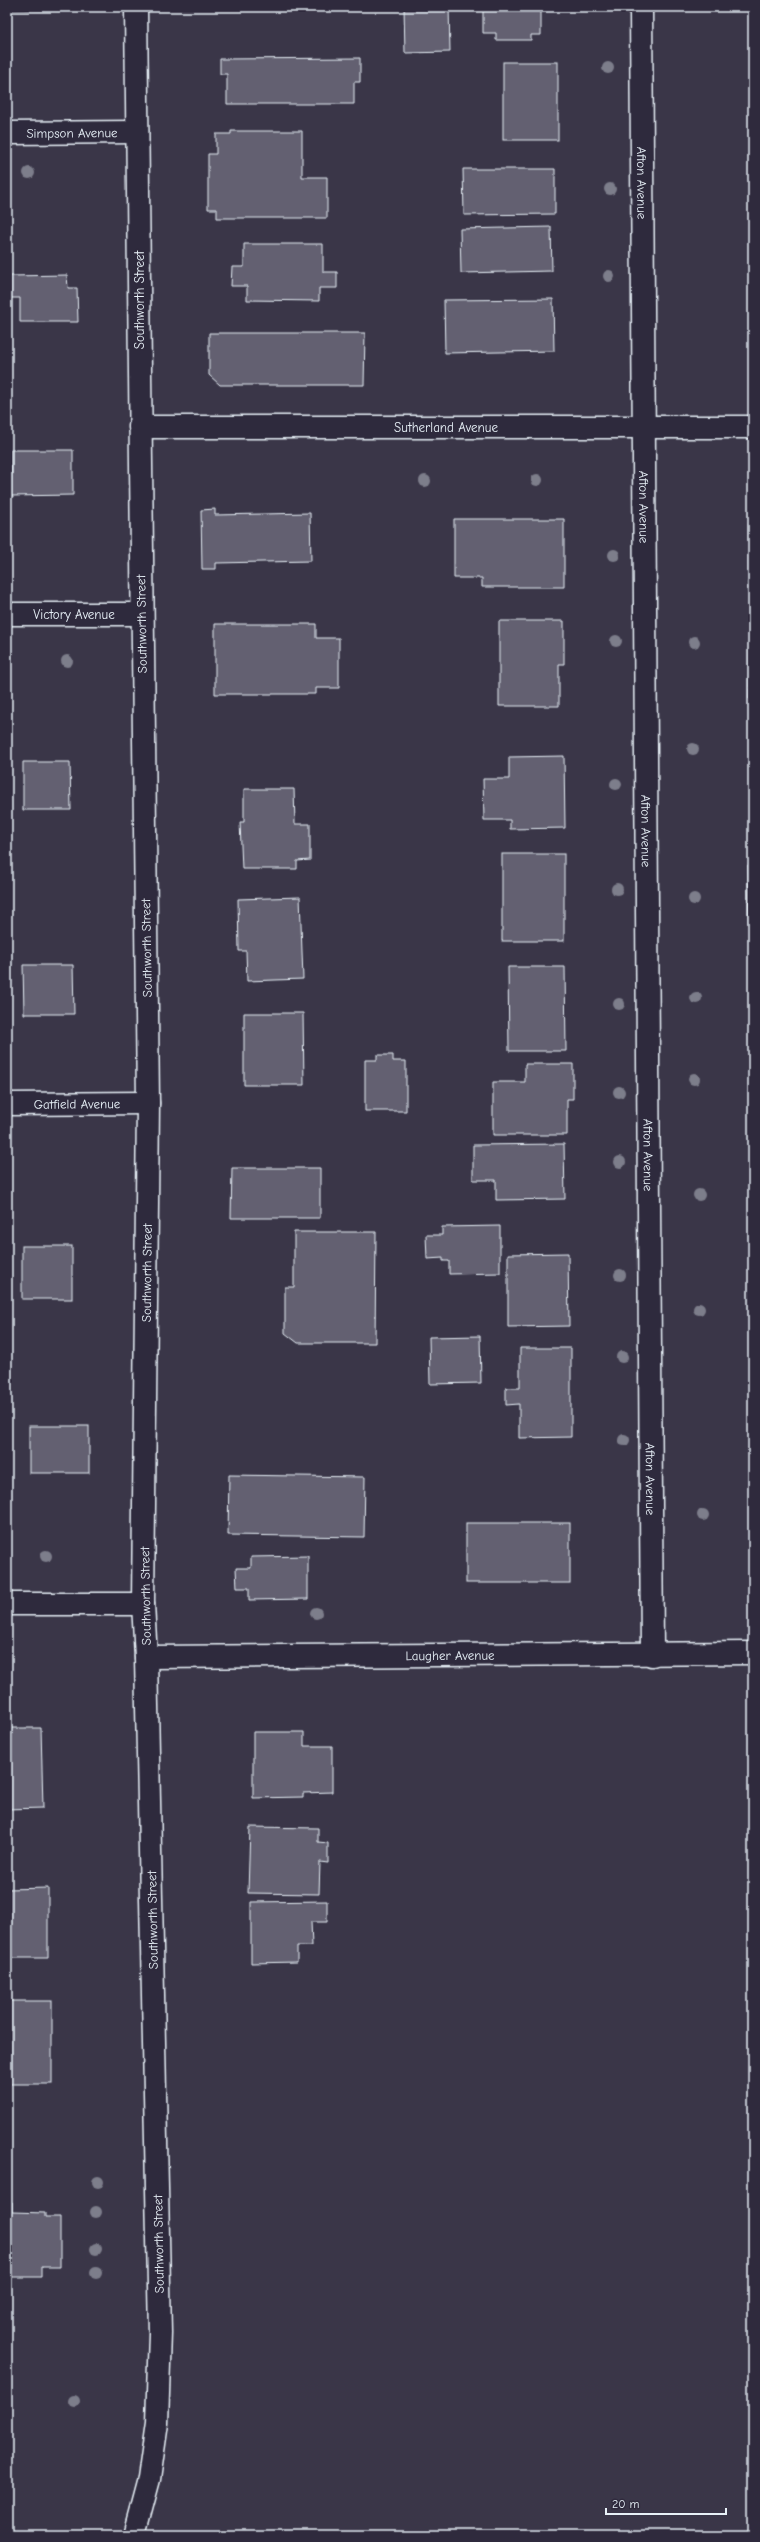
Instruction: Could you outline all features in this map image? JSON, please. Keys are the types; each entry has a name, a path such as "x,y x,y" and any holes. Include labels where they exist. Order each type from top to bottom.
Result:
{"street":[{"name":"Southworth Street","path":"134,2535 149,2479 157,2423 160,2333 146,1657 142,1604 148,1103 141,614 136,7"},
{"name":"Afton Avenue","path":"641,7 642,426 652,1655"},
{"name":"Simpson Avenue","path":"7,133 137,132"},
{"name":"Sutherland Avenue","path":"140,427 753,426"},
{"name":"Victory Avenue","path":"7,614 141,614"},
{"name":"Gatfield Avenue","path":"7,1104 148,1103"},
{"path":"7,1604 142,1604"},
{"name":"Laugher Avenue","path":"146,1657 652,1655 753,1653"}],"building":[{"path":"8,7 69,7 69,11 8,9"},
{"path":"404,7 449,7 450,52 405,53"},
{"path":"483,7 541,7 541,35 531,35 531,40 496,40 496,33 483,33"},
{"path":"360,58 360,82 354,82 354,104 227,104 227,74 220,74 220,59"},
{"path":"503,62 558,62 558,140 503,140"},
{"path":"231,131 302,131 302,177 327,177 327,218 217,218 217,209 208,209 208,154 216,154 216,134 231,134"},
{"path":"463,169 555,169 555,214 464,215"},
{"path":"551,227 552,271 461,273 460,229"},
{"path":"244,244 323,244 323,272 337,272 337,288 319,288 319,301 247,300 247,286 231,286 232,267 244,267"},
{"path":"67,275 68,288 77,288 78,322 20,322 20,298 10,298 10,276"},
{"path":"553,299 554,351 445,353 444,300"},
{"path":"209,333 365,333 364,385 220,385 209,375"},
{"path":"11,450 73,450 73,495 11,496"},
{"path":"215,509 215,515 310,513 311,561 216,563 216,569 202,569 201,510"},
{"path":"454,519 564,519 564,587 482,587 482,578 454,578"},
{"path":"749,524 753,524 753,603 749,603"},
{"path":"499,621 564,621 564,664 559,664 559,706 499,706"},
{"path":"750,621 753,621 753,699 749,699"},
{"path":"215,624 316,624 316,638 339,638 339,688 316,688 316,694 215,694"},
{"path":"751,733 753,733 752,792"},
{"path":"564,756 565,828 510,829 510,820 484,820 483,779 509,779 509,757"},
{"path":"23,762 70,762 71,810 23,810"},
{"path":"244,789 294,789 295,824 310,824 310,860 297,861 297,869 242,869 240,822 244,822"},
{"path":"502,854 564,854 564,941 502,941"},
{"path":"748,865 753,865 753,940 749,940"},
{"path":"300,897 303,979 247,981 246,951 239,951 238,899"},
{"path":"23,965 73,965 74,1014 24,1014"},
{"path":"508,967 565,967 566,1051 509,1051"},
{"path":"244,1013 303,1013 304,1085 244,1085"},
{"path":"377,1055 393,1055 393,1061 406,1061 406,1111 365,1111 365,1060 377,1060"},
{"path":"525,1064 573,1064 573,1099 567,1099 567,1135 493,1135 493,1082 525,1082"},
{"path":"564,1144 565,1199 496,1200 496,1180 473,1180 473,1145"},
{"path":"232,1168 320,1168 320,1218 231,1218"},
{"path":"500,1226 500,1273 449,1274 449,1261 443,1261 443,1258 427,1259 426,1235 442,1235 442,1227"},
{"path":"294,1232 376,1232 375,1343 298,1343 285,1333 285,1287 294,1287"},
{"path":"22,1246 72,1246 72,1299 22,1299"},
{"path":"568,1253 569,1326 508,1327 508,1254"},
{"path":"750,1324 753,1324 753,1370 751,1370"},
{"path":"480,1336 481,1383 430,1384 429,1337"},
{"path":"520,1348 571,1348 571,1437 519,1438 519,1404 506,1405 506,1388 520,1388"},
{"path":"29,1426 89,1426 89,1473 29,1473"},
{"path":"229,1475 365,1477 364,1537 228,1535"},
{"path":"466,1523 570,1523 570,1583 466,1583"},
{"path":"308,1556 308,1599 249,1600 249,1588 237,1588 236,1568 251,1568 251,1557"},
{"path":"7,1728 41,1728 43,1808 7,1809"},
{"path":"253,1732 304,1732 304,1746 332,1746 332,1792 303,1793 303,1797 253,1798"},
{"path":"250,1827 318,1828 318,1842 328,1843 328,1863 320,1862 319,1894 248,1893"},
{"path":"48,1888 48,1958 7,1958 7,1889"},
{"path":"327,1901 327,1922 311,1922 312,1946 297,1946 297,1962 251,1963 251,1902"},
{"path":"7,2001 52,2001 52,2084 7,2084"},
{"path":"7,2202 12,2202 12,2212 45,2213 45,2217 60,2217 60,2267 42,2267 42,2277 7,2277"}]}
